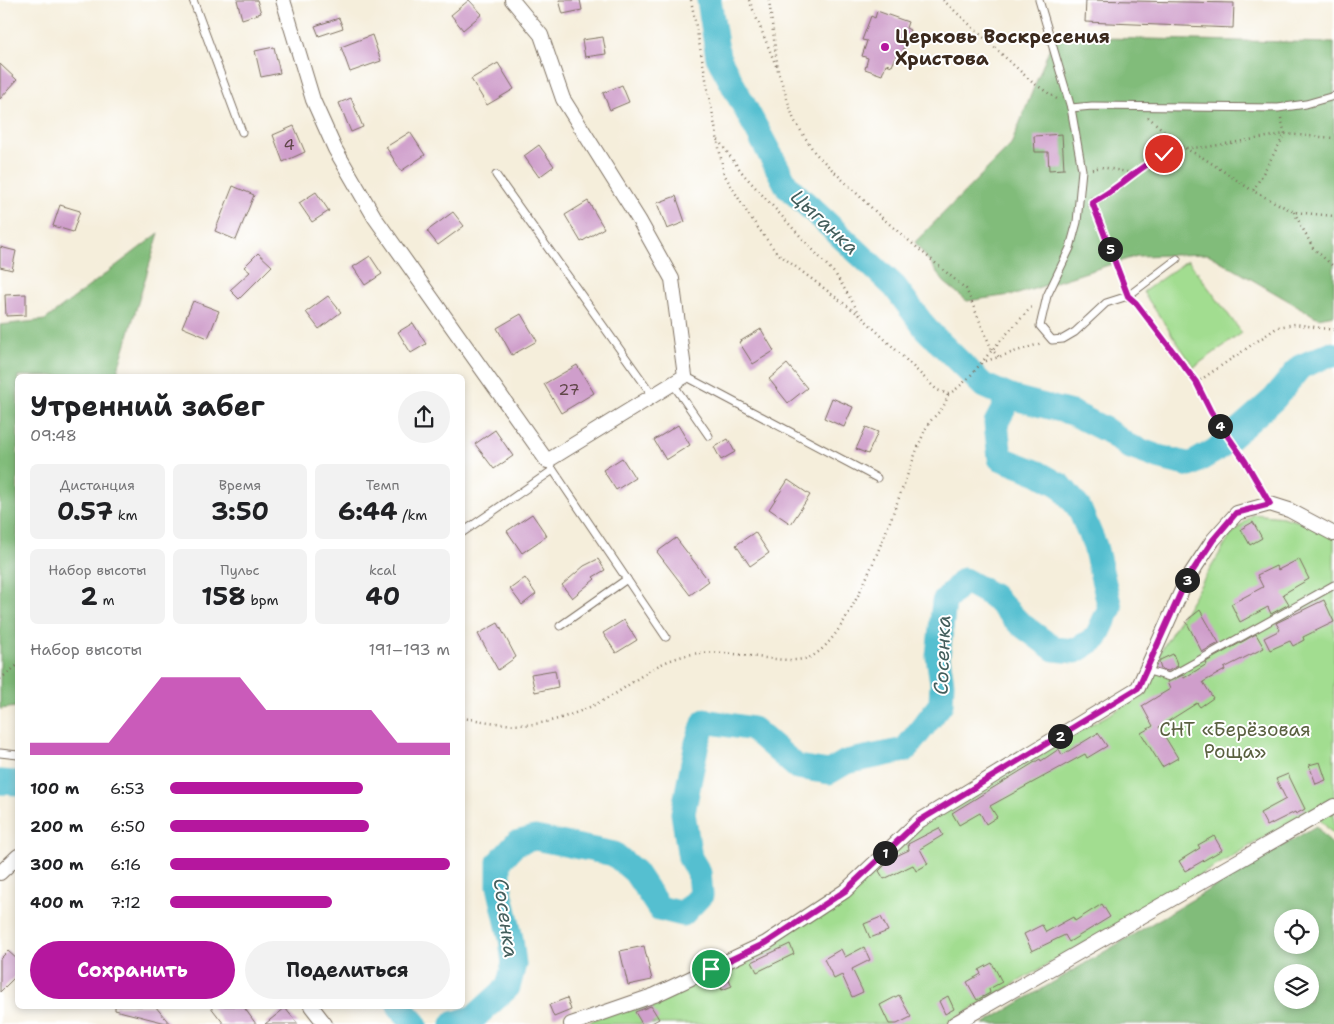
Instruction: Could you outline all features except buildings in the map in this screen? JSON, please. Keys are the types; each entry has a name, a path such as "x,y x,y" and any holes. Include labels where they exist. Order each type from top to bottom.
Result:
{"street":[{"path":"283,0 312,100 335,149 370,210 550,466 679,380 672,279 639,220 563,99 541,35 512,0"},
{"path":"571,1024 655,995 766,943 845,891 919,821 1138,688 1186,581 1213,540 1236,513 1270,504 1289,510 1334,534"},
{"path":"954,1024 1334,806"},
{"path":"0,874 15,859"},
{"path":"312,1009 325,1024"}],"lane":[{"path":"193,0 242,132"},
{"path":"1039,0 1070,108 1082,170 1077,222 1070,248 1048,296 1040,326 1052,340 1064,339 1076,332 1106,303 1128,296 1177,259"},
{"path":"1070,108 1135,106 1278,108 1306,104 1334,96"},
{"path":"496,175 653,396"},
{"path":"679,380 709,436"},
{"path":"679,380 877,478"},
{"path":"465,530 550,466 666,636"},
{"path":"560,626 627,579"},
{"path":"1145,670 1169,677 1334,585"},
{"path":"0,753 15,755"}],"path":[{"path":"691,0 724,174 748,214 776,252 862,317 937,390 948,394 958,390 963,381 984,362 992,350 1037,301 1048,296"},
{"path":"749,0 778,71 794,120 815,153 881,217 966,289 992,350 1000,358"},
{"path":"770,0 778,71"},
{"path":"943,0 1032,82 1070,108"},
{"path":"1135,106 1184,148 1252,190 1294,212 1334,216"},
{"path":"1252,190 1285,134 1278,108"},
{"path":"1077,222 1092,202 1111,193 1132,173 1164,154 1184,148 1207,147 1285,134 1334,138"},
{"path":"717,138 744,175 836,275 862,317"},
{"path":"1082,170 1101,167 1132,173"},
{"path":"1092,202 1128,296 1136,303 1196,382 1211,412 1245,461 1270,504"},
{"path":"1294,212 1313,248 1334,267"},
{"path":"1196,382 1278,327 1295,324 1334,330"},
{"path":"984,362 1052,340"},
{"path":"465,718 514,725 544,722 569,715 613,695 660,664 697,652 722,652 789,660 809,658 825,646 844,619 883,544 927,426 946,406 948,394"},
{"path":"0,679 15,667"}],"green space":[{"path":"1054,37 1334,43 1334,315 1318,318 1208,254 1137,256 1018,294 967,301 944,282 915,242 1011,145"},
{"path":"159,233 117,374 15,374 15,707 0,709 0,325 45,320"},
{"path":"1188,260 1242,333 1194,367 1143,292"},
{"name":"СНТ «Берёзовая Роща»","path":"1253,514 1283,517 1334,531 1334,835 1311,810 946,1024 585,1024 807,921 923,823 1038,754 1146,694 1153,664 1230,536"},
{"path":"1316,826 1334,847 1334,1024 983,1024"}],"waterway":[{"name":"Цыганка","path":"709,0 718,57 787,186 895,287 926,329 983,385 1010,397"},
{"name":"Сосенка","path":"453,1024 475,1017 508,987 514,964 511,939 499,886 499,862 516,843 535,838 614,854 635,872 659,908 683,914 701,895 699,873 690,858 683,813 697,743 705,721 753,729 797,767 829,772 846,762 905,750 941,704 942,683 938,656 944,602 964,580 993,596 1019,623 1054,649 1075,651 1096,638 1110,608 1095,546 1079,508 1061,486 1038,473 1000,458 996,423 1010,397 1072,413 1106,430 1128,446 1158,457 1190,465 1216,450 1274,399 1300,367 1330,354 1334,355"},
{"name":"Сосенка","path":"0,782 15,783"},
{"name":"Сосенка","path":"402,1009 415,1024"}],"place":[{"name":"Церковь Воскресения Христова","path":"885,47"}],"route":[{"path":"711,969 766,943 845,891 919,821 1138,688 1186,581 1213,540 1236,513 1270,504 1245,461 1211,412 1196,382 1136,303 1128,296 1092,202 1111,193 1132,173 1147,162 1164,154"}]}
